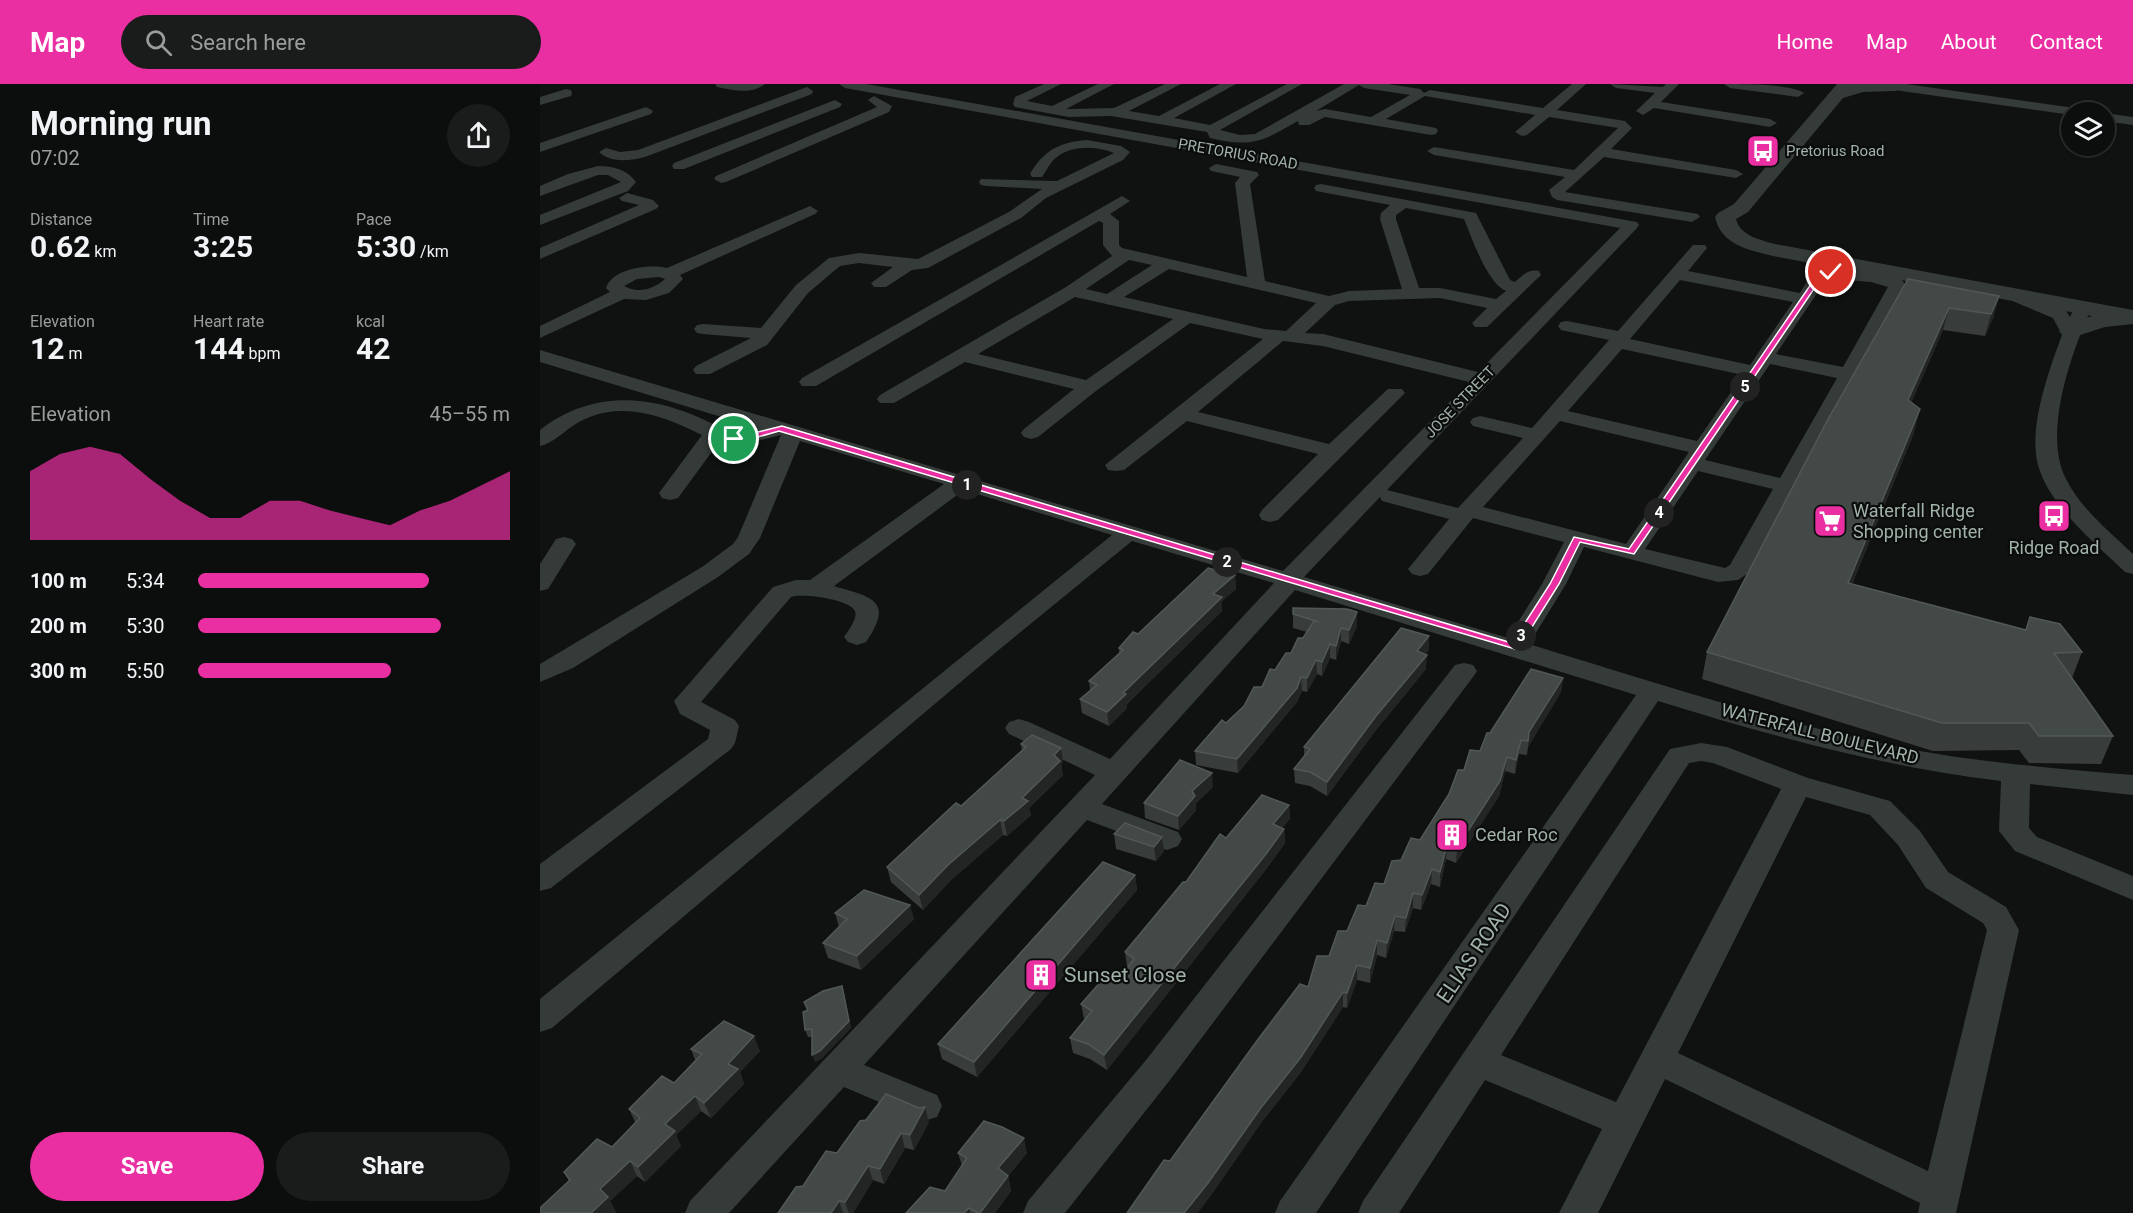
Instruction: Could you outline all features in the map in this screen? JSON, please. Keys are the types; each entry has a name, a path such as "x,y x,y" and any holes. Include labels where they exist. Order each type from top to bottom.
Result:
{"street":[{"path":"721,84 739,88 759,84"},
{"name":"PRETORIUS ROAD","path":"845,84 873,94 901,94 1632,225"},
{"path":"1055,84 1020,102 1023,105 1071,113 1094,110 1117,112 1212,129 1296,84"},
{"path":"1052,110 1108,84"},
{"path":"1117,112 1175,84"},
{"path":"1161,120 1230,84"},
{"path":"1212,129 1213,134 1217,136 1245,140 1258,138 1353,84"},
{"path":"1364,84 1425,91 1625,125"},
{"path":"1522,132 1580,84"},
{"path":"1616,84 1670,87"},
{"path":"1730,84 1798,93"},
{"path":"2061,112 2007,110 1929,91 1888,85 1837,90 1741,208 1725,217 1728,227 1740,238 1763,247 2005,288 2133,306"},
{"path":"901,94 928,86"},
{"path":"721,179 884,110 885,106 873,94 821,95 785,87"},
{"path":"1670,87 1625,125 1602,152 1557,190 1557,194 1692,217"},
{"path":"1374,121 1425,91"},
{"path":"540,101 566,93"},
{"path":"606,152 620,156 635,155 714,126 821,95"},
{"path":"679,165 758,135 821,95"},
{"path":"1652,104 1770,123"},
{"path":"542,146 646,111"},
{"path":"1275,139 1319,113 1431,131"},
{"path":"2115,119 2133,121"},
{"path":"714,126 758,135"},
{"path":"1101,147 1125,134"},
{"path":"703,370 755,345 802,289 835,262 845,259 870,259 908,265 922,264 984,231 1061,185 1123,153 1120,150 1101,147 1072,146 1050,156 1037,174"},
{"path":"1434,151 1577,175"},
{"path":"1602,152 1736,174"},
{"path":"1203,165 1252,175 1242,183 1257,285"},
{"path":"540,191 590,172 602,170 621,174 629,182 623,188 540,220"},
{"path":"986,182 1061,185"},
{"path":"1321,188 1470,216 1498,275 1504,284 1516,289"},
{"path":"540,254 651,206 648,203 627,198"},
{"path":"809,382 1122,201"},
{"path":"1402,203 1389,213 1388,219 1412,294"},
{"path":"540,333 622,293 617,291 616,284 626,278 652,272 668,274 810,211"},
{"path":"1100,215 1111,221 1112,249 1125,255 1329,301"},
{"name":"JOSE STREET","path":"704,1213 1281,593 1288,580 1632,225"},
{"path":"948,229 984,231"},
{"path":"1420,568 1465,513 1537,435 1699,248"},
{"path":"886,399 1072,291 1125,255"},
{"path":"1110,299 1165,264"},
{"path":"880,283 908,265"},
{"path":"1390,496 1724,576 1734,574 1786,486 1897,289 1897,285 1888,281 1826,273 1820,276 1631,553"},
{"path":"1676,274 1804,299"},
{"path":"1481,323 1533,275"},
{"path":"2005,288 2133,318"},
{"path":"2005,288 2060,315 2071,332"},
{"path":"1072,291 1283,337 1323,340 1482,379"},
{"path":"1116,465 1329,301 1349,296 1440,293 1498,305"},
{"path":"2082,307 2071,332 2048,428 2049,466 2064,493 2133,567"},
{"path":"1031,433 1089,387 1187,317"},
{"path":"2071,332 2103,320 2133,318"},
{"path":"1567,326 1619,340 1760,365 1848,374"},
{"path":"703,329 765,334"},
{"path":"961,355 1089,387"},
{"name":"WATERFALL BOULEVARD","path":"540,356 1128,533 1515,646 1652,691 1896,755 2016,773 2133,785"},
{"path":"540,416 586,393"},
{"path":"1270,515 1395,393"},
{"path":"540,440 573,415 615,404 649,407 685,419 726,438 744,438 786,430 749,538 741,549 710,572 564,662 540,685"},
{"path":"1183,414 1333,451"},
{"path":"1555,414 1786,486"},
{"path":"1480,422 1537,435"},
{"path":"670,493 714,434"},
{"path":"815,588 960,483"},
{"path":"540,1018 977,655 1128,533"},
{"path":"1515,646 1554,584 1577,539"},
{"path":"540,584 564,544"},
{"path":"540,880 721,744 724,726 689,708 687,704 690,695 777,596 796,587 815,588 853,598 865,605 868,616 857,637"},
{"path":"1042,1213 1158,1070 1464,671"},
{"name":"ELIAS ROAD","path":"1293,1213 1652,691"},
{"path":"1019,728 1114,772"},
{"path":"1377,1213 1680,756 1701,752 1717,754 1798,785 1880,808 1909,838 1937,880 1995,915 2003,930 1939,1204 1657,1059"},
{"path":"2016,773 2014,831 2026,844 2133,889"},
{"path":"1578,1213 1798,785"},
{"path":"1081,807 1167,839"},
{"path":"1477,1061 1625,1122"},
{"path":"838,1069 924,1106"}],"building":[{"name":"Waterfall Ridge Shopping center","path":"1908,279 1999,296 1991,314 1949,308 1908,400 1920,409 1848,583 2026,630 2030,617 2060,624 2082,652 2054,653 2113,736 2039,736 2029,723 1942,723 1707,652 1827,421"},
{"path":"1208,568 1235,575 1213,594 1222,597 1123,693 1126,694 1107,712 1080,699 1097,685 1089,681 1123,650 1119,648 1133,632 1138,634"},
{"path":"1293,608 1347,609 1357,612 1349,630 1341,628 1336,646 1330,644 1322,662 1316,660 1307,678 1301,677 1297,688 1237,759 1195,751 1222,720 1226,723 1244,706 1254,687 1262,687 1270,669 1275,670 1286,653 1291,653 1298,638 1303,638 1314,621 1319,622 1293,614"},
{"path":"1401,628 1429,636 1417,651 1427,655 1376,716 1327,782 1310,772 1294,769 1310,749 1304,747"},
{"path":"1531,669 1563,678 1529,732 1528,741 1521,740 1516,760 1507,757 1500,781 1457,848 1447,845 1440,872 1432,869 1422,895 1413,893 1406,918 1395,916 1387,943 1377,940 1370,968 1357,965 1347,993 1343,992 1301,1057 1184,1213 1127,1213 1164,1160 1170,1161 1300,984 1308,987 1317,956 1329,956 1338,931 1347,931 1358,905 1366,906 1375,883 1384,884 1392,861 1401,860 1411,838 1420,840 1449,794 1458,770 1464,770 1470,750 1480,751 1487,733 1490,733"},
{"path":"1032,735 1061,748 1054,755 1060,761 1022,798 1028,801 1004,821 1000,820 948,865 919,895 887,867 956,803 961,806 1026,747 1021,744"},
{"path":"1180,760 1212,773 1192,791 1195,796 1178,816 1144,803"},
{"path":"1262,795 1289,805 1273,824 1284,829 1266,854 1104,1055 1088,1044 1070,1038 1092,1011 1081,1004 1103,979 1116,982 1134,959 1125,952 1183,882 1186,882 1220,834 1226,838"},
{"path":"1125,823 1162,837 1154,847 1114,834"},
{"path":"1103,862 1135,875 974,1062 938,1044"},
{"path":"864,890 910,905 857,956 823,943 847,919 835,913"},
{"path":"842,986 849,1021 820,1051 812,1055 812,1029 805,1030 803,1012 808,1010 804,1002 823,991"},
{"path":"724,1021 754,1036 728,1064 738,1069 704,1103 695,1096 665,1124 675,1131 638,1167 630,1161 600,1189 608,1197 591,1213 540,1213 540,1208 570,1180 564,1172 597,1139 612,1147 640,1118 629,1109 662,1076 674,1083 702,1054 691,1049"},
{"path":"886,1094 919,1108 925,1107 910,1135 901,1133 880,1169 868,1166 845,1202 839,1201 831,1213 778,1213 796,1187 803,1186 826,1151 837,1153 860,1121 866,1120"},
{"path":"984,1121 1024,1138 998,1168 1008,1176 980,1213 969,1208 964,1213 906,1213 930,1187 945,1191 967,1158 958,1153"}],"place":[{"name":"Pretorius Road","path":"1763,151"},
{"name":"Ridge Road","path":"2054,516"},
{"name":"Waterfall Ridge Shopping center","path":"1830,521"},
{"name":"Cedar Roc","path":"1452,835"},
{"name":"Sunset Close","path":"1041,975"}],"route":[{"path":"734,439 779,428 1515,646 1554,584 1577,539 1631,553 1694,464 1820,276 1831,272"}]}
